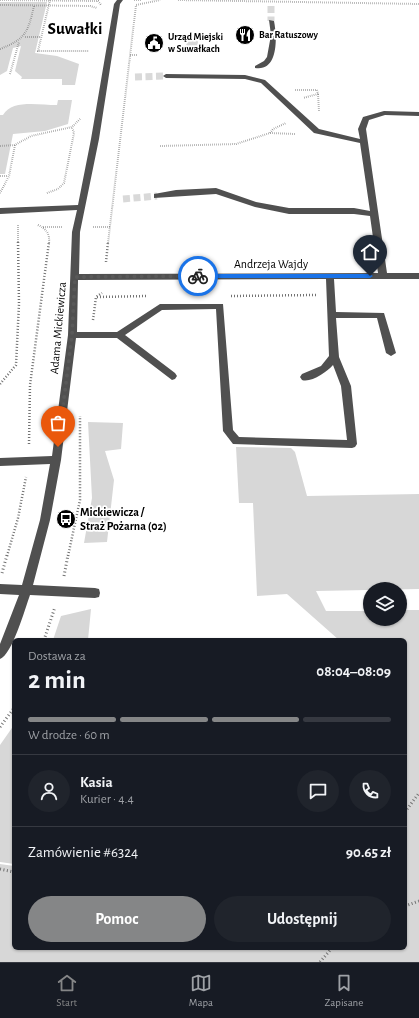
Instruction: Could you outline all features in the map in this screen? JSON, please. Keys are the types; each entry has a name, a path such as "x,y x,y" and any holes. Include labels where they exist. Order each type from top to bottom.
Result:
{"street":[{"name":"Adama Mickiewicza","path":"0,654 3,643 26,591 44,520 56,460 72,335 76,232 108,71 117,4 120,0"},
{"path":"257,67 267,62 270,57 274,35 271,21"},
{"path":"166,76 245,77 263,81 317,131 364,142"},
{"path":"383,276 362,129 366,119 384,113 419,114"},
{"path":"157,196 176,193 216,191 255,204 289,211 354,211 374,214"},
{"path":"0,211 82,207"},
{"path":"72,335 119,335 160,307 220,306 228,431 236,441 352,444 346,386 334,357 332,315 329,292 330,276"},
{"name":"Andrzeja Wajdy","path":"75,277 419,276"},
{"path":"332,315 381,315 391,353"},
{"path":"119,335 172,376"},
{"path":"305,377 324,369 334,357"},
{"path":"0,462 56,460"},
{"path":"0,589 95,593"}],"path":[{"path":"0,0 98,1 102,6"},
{"path":"50,0 38,51 89,52"},
{"path":"110,266 106,260 136,4 160,0"},
{"path":"178,0 419,4"},
{"path":"270,2 271,6"},
{"path":"0,5 90,6 96,8"},
{"path":"0,49 19,42 25,37 34,6"},
{"path":"25,37 41,37"},
{"path":"10,74 19,42"},
{"path":"130,55 138,55"},
{"path":"0,146 15,145 31,136 72,127 74,133 64,183 58,189 48,193 41,193"},
{"path":"160,146 236,144 270,133 311,134 317,131"},
{"path":"7,194 0,193 9,176 15,145"},
{"path":"0,176 9,176"},
{"path":"12,223 24,223"},
{"path":"0,384 16,365 19,304 18,223"},
{"path":"0,579 18,518 29,461 30,385 50,236 46,229 30,223"},
{"path":"90,336 96,297 106,290"},
{"path":"227,296 304,296 329,292"},
{"path":"96,297 150,296"},
{"path":"45,638 60,592 80,500 80,411"},
{"path":"0,727 12,711"},
{"path":"407,809 419,793"},
{"path":"0,869 12,872"},
{"path":"407,905 419,901"},
{"path":"320,962 330,950"}],"shaded area":[{"path":"0,2 47,2 35,53 57,56 79,64 75,85 62,85 62,79 21,79 22,77 15,71 21,46 13,48 7,71 0,75"},
{"path":"192,34 198,35 196,38 198,42 197,51 194,53 190,52 186,48 187,38"},
{"path":"58,100 72,100 68,124 45,131 13,134 5,174 0,174 0,115 3,115 7,110 19,105 57,105"},
{"path":"88,422 123,423 121,449 105,451 114,480 107,542 84,543 92,498"},
{"path":"236,447 291,448 295,452 307,496 419,494 419,589 407,589 407,582 363,582 363,590 316,591 326,611 363,611 363,626 407,626 407,610 419,610 419,962 0,962 0,864 12,866 12,950 407,950 407,638 337,638 287,594 257,596 253,503 239,503"},
{"path":"91,609 88,638 54,638 61,616"},
{"path":"12,728 12,864 0,862 0,745"}],"tunnel":[{"path":"271,6 271,21"},
{"path":"135,77 166,76"},
{"path":"123,199 157,196"}],"way so far":[{"path":"58,447 72,335 75,277 198,276"}],"place":[{"name":"Bar Ratuszowy","path":"245,35"},
{"name":"Urząd Miejski w Suwałkach","path":"154,43"},
{"name":"Mickiewicza / Straż Pożarna (02)","path":"66,519"}],"district":[{"name":"Suwałki","path":"75,28"}],"route":[{"path":"198,276 370,276"}]}
